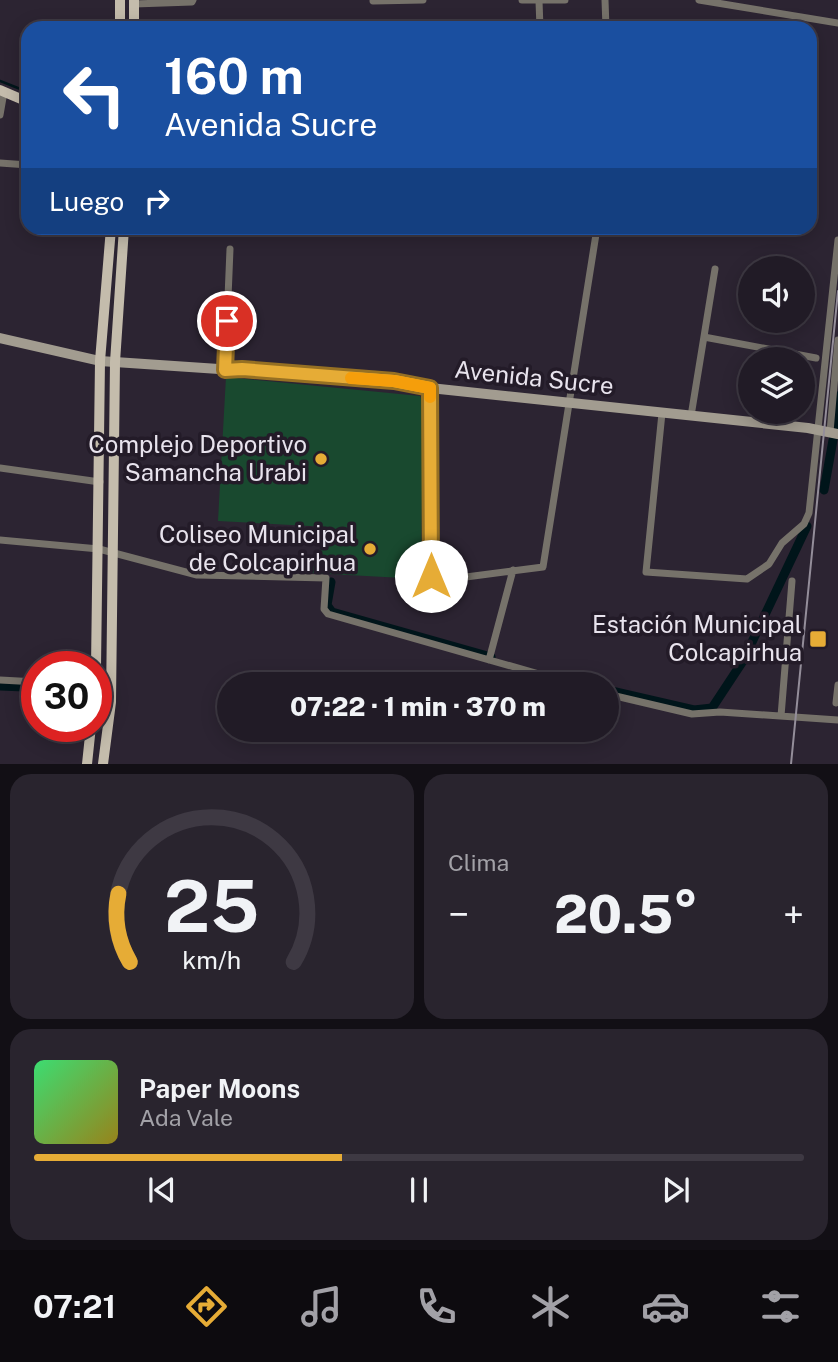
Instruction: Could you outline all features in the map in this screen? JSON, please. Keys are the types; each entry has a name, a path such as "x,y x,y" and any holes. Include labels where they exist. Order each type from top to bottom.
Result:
{"main road":[{"path":"120,0 120,21"},
{"path":"134,2 134,21"},
{"path":"2,91 21,99"},
{"path":"96,651 100,361 110,235"},
{"path":"111,651 114,362 123,235"},
{"path":"87,764 89,742"},
{"path":"103,764 105,742"}],"street":[{"path":"134,2 192,0"},
{"path":"373,1 423,0"},
{"path":"522,0 565,0"},
{"path":"605,0 606,21"},
{"path":"699,0 838,23"},
{"path":"539,1 540,21"},
{"path":"0,115 2,91"},
{"path":"0,163 21,164"},
{"path":"430,388 431,576 466,577 543,567 596,235"},
{"path":"662,412 646,572 747,579 769,564 782,543 804,524 809,513 838,240"},
{"path":"225,370 230,249"},
{"path":"691,416 715,269"},
{"path":"704,337 816,358"},
{"name":"Avenida Sucre","path":"0,338 100,361 394,381 430,388 818,429 834,433"},
{"path":"834,433 838,340"},
{"path":"0,468 100,482"},
{"path":"0,540 99,549 197,575 326,578 324,609 328,614 532,672"},
{"path":"489,660 513,570"},
{"path":"780,716 792,581"},
{"path":"0,680 21,681"},
{"path":"836,703 838,685"},
{"path":"619,697 692,714 720,712 838,720"}],"green space":[{"name":"Complejo Deportivo Samancha Urabi","path":"226,377 420,396 423,403 421,579 311,573 328,527 218,521"}],"waterway":[{"path":"0,81 21,89"},
{"path":"835,427 838,396"},
{"path":"824,490 833,440"},
{"path":"619,693 694,710 712,708 743,661 807,526"},
{"path":"331,582 327,605 332,612 491,657"},
{"path":"0,686 21,687"}],"tram line":[{"path":"791,764 838,291"}],"slow traffic":[{"path":"351,378 394,381 430,388 430,397"}],"place":[{"name":"Complejo Deportivo Samancha Urabi","path":"321,459"},
{"name":"Coliseo Municipal de Colcapirhua","path":"370,549"},
{"name":"Estación Municipal Colcapirhua","path":"818,639"}],"route":[{"path":"227,321 225,370 242,369 394,381 430,388 431,576"}]}
